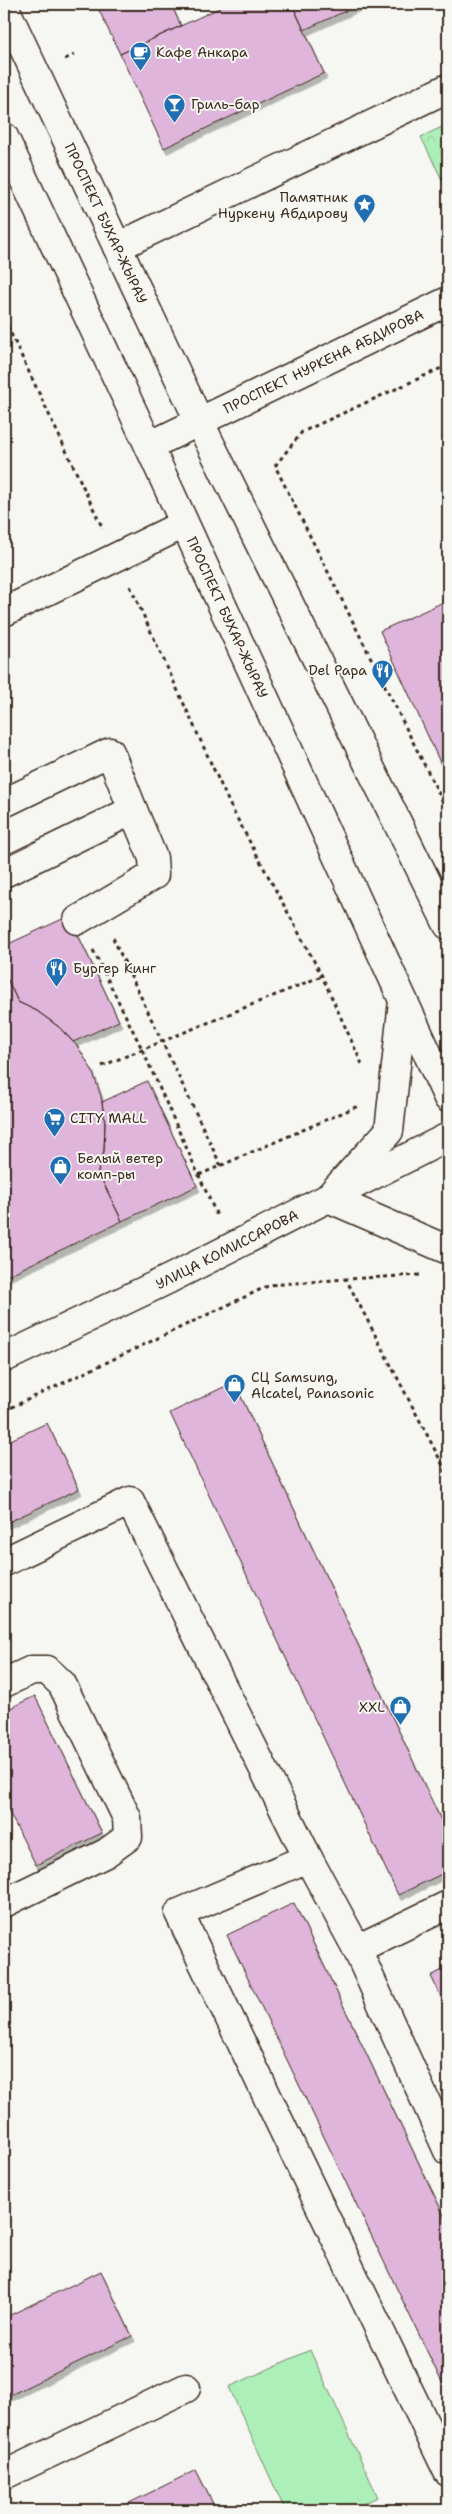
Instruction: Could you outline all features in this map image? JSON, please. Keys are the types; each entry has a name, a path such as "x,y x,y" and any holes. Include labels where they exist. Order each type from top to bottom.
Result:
{"main road":[{"name":"ПРОСПЕКТ БУХАР-ЖЫРАУ","path":"4,6 199,420 448,925"},
{"path":"117,247 448,88"},
{"name":"ПРОСПЕКТ БУХАР-ЖЫРАУ","path":"4,137 149,446 448,1098"},
{"name":"ПРОСПЕКТ НУРКЕНА АБДИРОВА","path":"149,446 199,420 448,301"},
{"path":"4,612 184,524"},
{"path":"4,802 110,752 153,858 154,875 88,914"},
{"path":"4,873 133,810"},
{"path":"403,1001 389,1131 328,1198 448,1250"},
{"name":"УЛИЦА КОМИССАРОВА","path":"4,1358 231,1247 448,1137"},
{"path":"4,1562 130,1501 308,1858 357,1949 448,2151"},
{"path":"4,1683 32,1670 48,1670 62,1684 127,1818 128,1837 106,1853 4,1903"},
{"path":"308,1858 179,1913 448,2472"},
{"path":"357,1949 448,1905"},
{"path":"4,2475 186,2388"}],"path":[{"path":"442,179 448,176"},
{"path":"4,319 116,557 230,807 322,976 365,1070"},
{"path":"448,365 302,432 275,466 448,812"},
{"path":"88,914 163,1041 221,1166"},
{"path":"88,914 142,1050 231,1247"},
{"path":"102,1066 322,976"},
{"path":"198,1175 366,1103"},
{"path":"4,1411 270,1285 430,1275"},
{"path":"346,1279 448,1475"}],"green space":[{"path":"448,124 448,192 421,137"},
{"path":"310,2350 378,2497 349,2510 285,2510 229,2387"}],"building":[{"path":"96,4 171,4 181,26 120,54"},
{"path":"228,4 292,4 324,73 164,148 120,54"},
{"path":"292,4 361,4 304,30"},
{"path":"448,600 448,780 380,631"},
{"name":"Бургер Кинг","path":"69,916 119,1021 73,1042 59,1027 37,1011 18,1002 4,972 4,946"},
{"name":"CITY MALL","path":"4,972 18,1002 37,1011 59,1027 78,1047 92,1070 101,1096 105,1123 104,1151 98,1172 122,1221 4,1277"},
{"path":"147,1081 197,1186 122,1221 98,1172 104,1151 105,1123 102,1102"},
{"path":"234,1382 448,1835 448,1871 398,1895 170,1413"},
{"path":"47,1423 79,1489 4,1524 4,1443"},
{"path":"35,1696 102,1833 36,1865 4,1802 4,1711"},
{"path":"294,1903 448,2224 448,2395 227,1935"},
{"path":"448,1967 448,2012 431,1976"},
{"path":"101,2271 132,2336 4,2398 4,2318"},
{"path":"196,2470 216,2510 115,2510"}],"place":[{"name":"Кафе Анкара","path":"140,71"},
{"name":"Гриль-бар","path":"175,123"},
{"name":"Памятник Нуркену Абдирову","path":"364,224"},
{"name":"Del Papa","path":"383,689"},
{"name":"Бургер Кинг","path":"57,987"},
{"name":"CITY MALL","path":"54,1137"},
{"name":"Белый ветер комп-ры","path":"61,1185"},
{"name":"СЦ Samsung, Alcatel, Panasonic","path":"235,1404"},
{"name":"XXL","path":"401,1726"}]}
